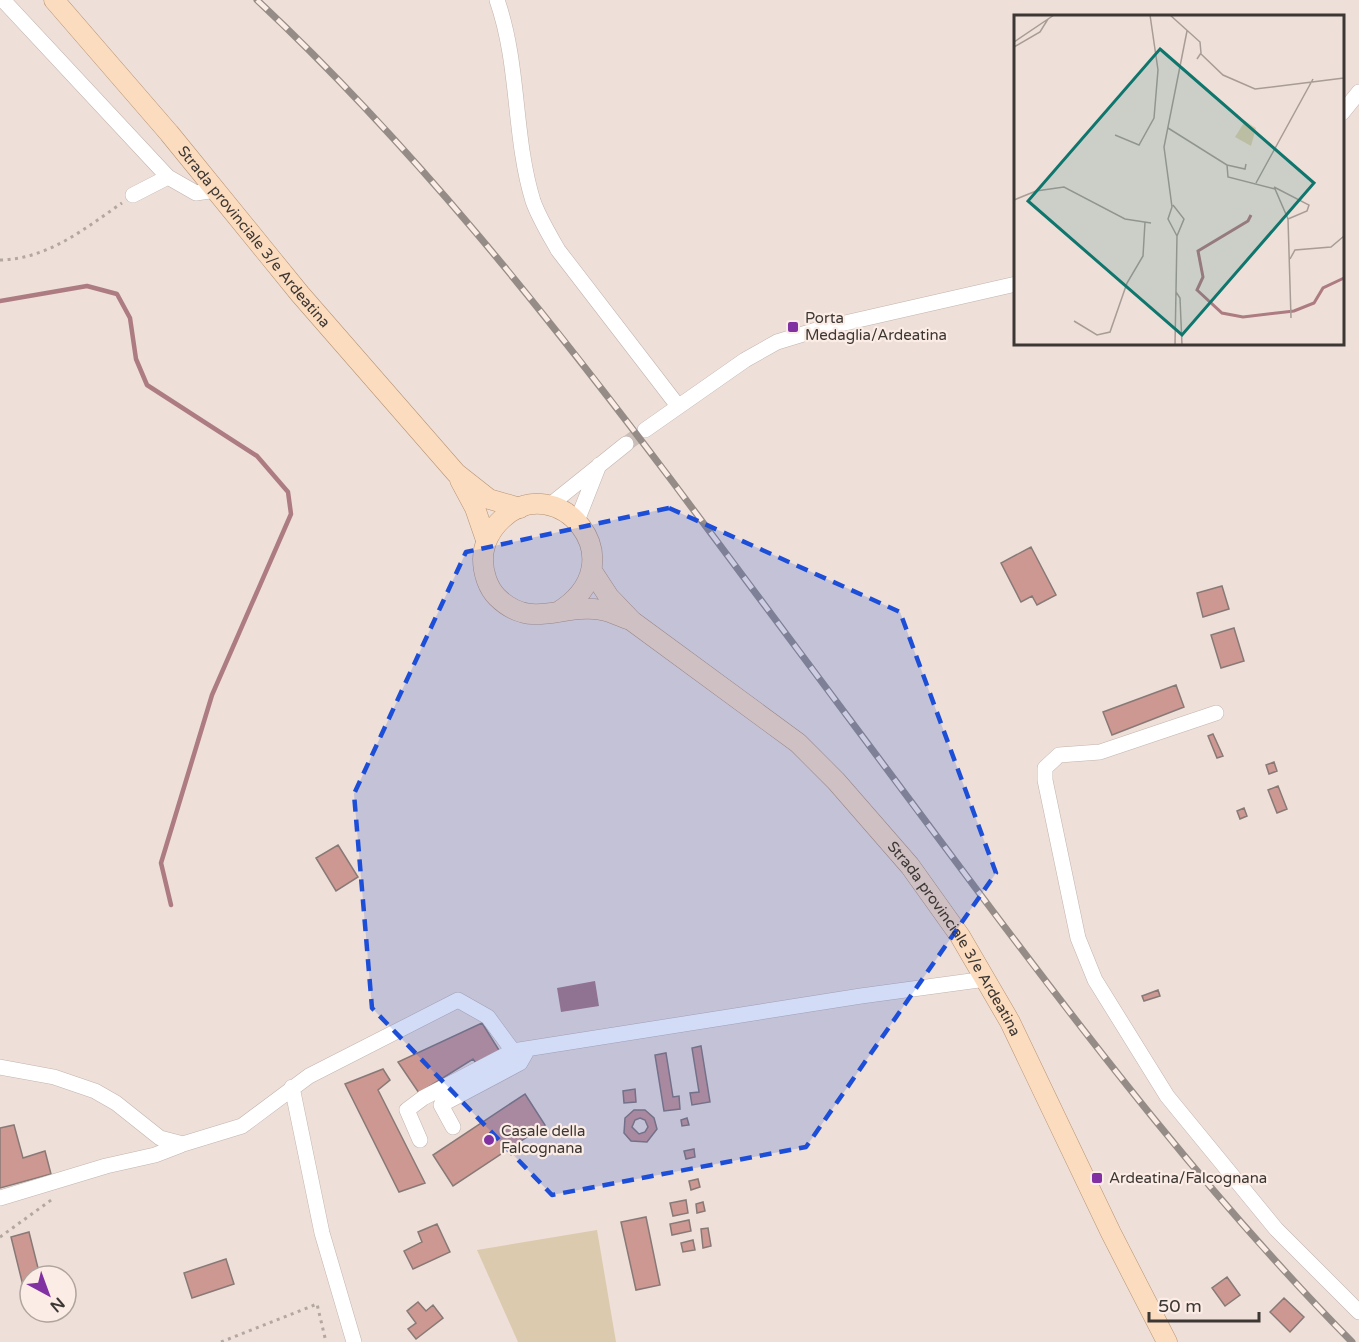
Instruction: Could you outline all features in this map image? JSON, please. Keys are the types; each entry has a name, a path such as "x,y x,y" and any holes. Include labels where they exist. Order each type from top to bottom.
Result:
{"main road":[{"name":"Strada provinciale 3/e Ardeatina","path":"54,0 216,190 300,294 456,473 489,499 520,508 550,505"},
{"name":"Strada provinciale 3/e Ardeatina","path":"456,473 475,508 486,540 482,558 485,576 493,593 506,606 522,614 540,616 558,612 601,610 632,621"},
{"path":"550,505 577,521"},
{"path":"486,540 504,517 520,508"},
{"name":"Strada provinciale 3/e Ardeatina","path":"577,521 590,544 592,571 609,597 632,621 775,725 837,781 910,866 960,936 1010,1022 1111,1233 1167,1342"},
{"path":"558,612 574,602 586,588 592,571"}],"street":[{"path":"3,0 168,177 196,193 216,190"},
{"path":"497,0 512,56 527,176 544,227 558,250 678,406"},
{"path":"1344,111 1359,92"},
{"path":"133,195 168,177"},
{"path":"645,430 745,360 795,335 1014,284"},
{"path":"550,505 626,444"},
{"path":"577,521 599,464"},
{"path":"1216,713 1100,752 1059,755 1045,768 1045,780 1078,938 1095,980 1167,1096 1276,1229 1359,1312"},
{"path":"420,1140 407,1110 423,1098 520,1050 861,996 986,979"},
{"path":"0,1198 106,1166 155,1155 242,1126 292,1087 458,1000 488,1017 520,1050 520,1063 441,1106 453,1127"},
{"path":"0,1067 54,1077 94,1091 116,1103 160,1138 183,1144"},
{"path":"292,1087 322,1233 354,1342"}],"path":[{"path":"0,260 29,256 60,244 133,195"},
{"path":"0,1238 60,1193"},
{"path":"220,1342 317,1304 326,1342"}],"highlighted area":[{"path":"669,508 900,612 996,873 806,1147 552,1195 372,1008 354,794 466,552"}],"shaded area":[{"path":"595,981 599,1006 561,1012 557,988"},
{"path":"597,1230 616,1342 518,1342 477,1250"}],"building":[{"path":"1031,547 1056,595 1037,605 1032,596 1021,602 1001,563"},
{"path":"1222,586 1229,609 1203,617 1197,593"},
{"path":"1234,628 1244,661 1221,668 1211,635"},
{"path":"1176,685 1184,707 1112,735 1103,712"},
{"path":"1213,734 1223,756 1217,758 1208,736"},
{"path":"1274,762 1277,771 1269,774 1266,765"},
{"path":"1278,786 1287,809 1277,813 1268,790"},
{"path":"1244,808 1247,816 1240,819 1237,811"},
{"path":"338,845 358,877 336,891 316,858"},
{"path":"1158,990 1160,996 1144,1001 1142,996"},
{"path":"482,1023 502,1055 479,1067 473,1059 419,1093 398,1062"},
{"path":"701,1046 710,1102 692,1105 690,1093 699,1092 692,1048"},
{"path":"666,1053 673,1097 679,1096 680,1109 664,1111 655,1055"},
{"path":"383,1069 390,1080 378,1090 425,1183 399,1192 345,1084"},
{"path":"635,1089 636,1102 624,1103 623,1091"},
{"name":"Casale della Falcognana","path":"525,1094 545,1125 453,1186 433,1155"},
{"path":"634,1110 645,1110 654,1118 657,1129 647,1142 631,1141 624,1133 625,1118","holes":["640,1118 645,1120 648,1127 645,1132 639,1134 632,1127 635,1120"]},
{"path":"687,1118 689,1125 682,1126 681,1120"},
{"path":"14,1125 23,1158 45,1151 51,1174 0,1188 0,1128"},
{"path":"694,1149 695,1157 686,1159 684,1151"},
{"path":"698,1179 700,1187 691,1190 689,1181"},
{"path":"686,1200 688,1213 673,1216 670,1203"},
{"path":"703,1202 705,1211 697,1213 696,1204"},
{"path":"646,1217 660,1285 636,1290 621,1222"},
{"path":"689,1220 691,1231 672,1235 670,1224"},
{"path":"437,1224 450,1252 413,1269 404,1251 422,1242 418,1232"},
{"path":"708,1228 711,1246 703,1248 701,1229"},
{"path":"29,1232 37,1264 18,1265 11,1237"},
{"path":"693,1240 695,1250 683,1252 681,1243"},
{"path":"226,1259 234,1284 192,1298 184,1273"},
{"path":"1227,1277 1240,1295 1225,1306 1212,1288"},
{"path":"1284,1298 1304,1317 1290,1332 1270,1312"},
{"path":"418,1302 426,1311 433,1305 443,1318 416,1339 408,1329 416,1323 407,1311"}],"waterway":[{"path":"0,301 87,286 117,294 130,318 136,359 147,385 257,456 288,492 291,514 212,695 161,863 171,905"}],"tunnel":[{"path":"626,444 645,430"}],"railway":[{"path":"257,0 370,113 526,293 672,481 1109,1063 1251,1234 1352,1342"}],"place":[{"name":"Porta Medaglia/Ardeatina","path":"793,327"},
{"name":"Casale della Falcognana","path":"489,1140"},
{"name":"Ardeatina/Falcognana","path":"1097,1178"}]}
